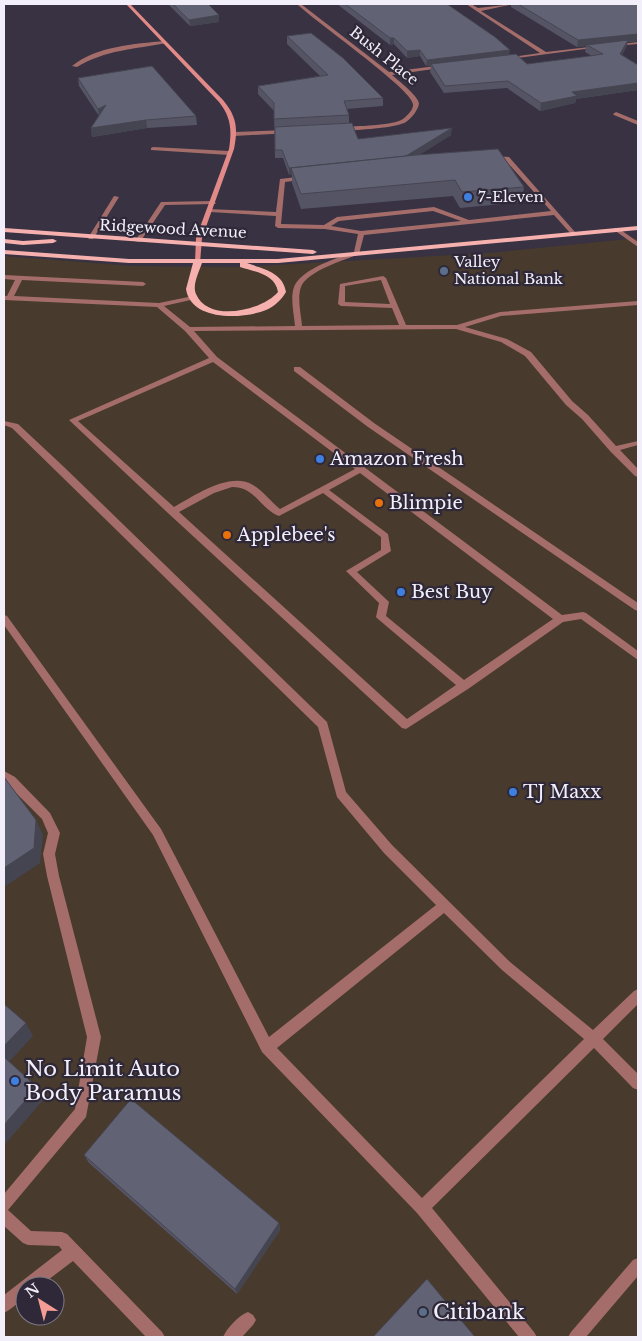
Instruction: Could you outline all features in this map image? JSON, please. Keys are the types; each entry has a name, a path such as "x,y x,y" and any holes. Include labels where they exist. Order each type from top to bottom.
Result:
{"main road":[{"name":"Ridgewood Avenue","path":"4,252 98,260 278,261 638,228"},
{"name":"Ridgewood Avenue","path":"4,230 91,238 341,254"},
{"path":"4,241 23,243 91,238"},
{"path":"198,262 191,289 193,298 206,308 229,314 257,311 277,301 282,288 278,280 263,272 232,262"}],"street":[{"path":"128,4 226,106 233,123 234,134 229,153 212,207 199,237 198,262"},
{"name":"Bush Place","path":"298,4 388,74 413,97 416,103 415,110 404,121 387,125 331,129"},
{"path":"468,4 545,54"},
{"path":"477,10 512,4"},
{"path":"75,66 84,59 104,52 130,46 165,42"},
{"path":"610,46 638,43"},
{"path":"503,59 601,47"},
{"path":"388,74 455,65"},
{"path":"616,114 638,123"},
{"path":"234,134 292,131"},
{"path":"153,149 229,153"},
{"path":"487,159 507,158 573,233"},
{"path":"310,178 282,180 278,226 325,227 360,233 554,213"},
{"path":"91,238 116,197"},
{"path":"138,241 163,203 279,214"},
{"path":"325,227 338,219 434,209 469,222"},
{"path":"434,225 442,219 446,212"},
{"path":"616,229 638,245"},
{"path":"299,328 297,287 304,278 318,269 357,253 360,233"},
{"path":"4,277 143,284"},
{"path":"19,278 7,298 158,305 193,298"},
{"path":"395,306 341,304 342,285 383,278 395,306 404,328"},
{"path":"188,329 458,327 500,314 638,303"},
{"path":"158,305 188,329 214,359 560,619"},
{"path":"458,327 507,341 527,353 574,410 585,417 638,474"},
{"path":"214,359 73,420 406,725 560,619 582,614 638,656"},
{"path":"296,369 371,425 638,608"},
{"path":"4,423 15,426 61,469 323,725 341,794 388,849 506,966 594,1039 638,1082"},
{"path":"613,449 638,443"},
{"path":"172,512 223,486 236,482 248,486 279,513 361,469"},
{"path":"324,490 385,536 386,551 351,571 384,602 381,617 464,686"},
{"path":"4,618 157,832 266,1047 334,1115 422,1208 529,1337"},
{"path":"4,776 11,780 46,816 54,833 50,854 53,876 94,1037 81,1112 4,1205"},
{"path":"266,1047 445,905"},
{"path":"422,1208 638,995"},
{"path":"4,1216 28,1238 62,1239 157,1337"},
{"path":"41,1276 73,1251"},
{"path":"576,1337 638,1265"},
{"path":"4,1305 15,1296"},
{"path":"231,1337 248,1320"}],"shaded area":[{"path":"638,238 638,1337 4,1337 4,256 132,266 239,267 489,253"}],"building":[{"path":"173,4 208,4 219,15 189,20"},
{"path":"345,4 447,4 495,37 510,50 427,60 420,50 407,51 394,38 390,38"},
{"path":"518,4 638,4 638,34 578,40"},
{"path":"311,33 343,58 383,98 344,101 349,115 274,119 274,103 258,86 328,75 287,36"},
{"path":"628,40 620,54 638,65 638,83 572,92 577,96 541,103 508,81 445,86 431,64 516,54 527,64 603,54 587,45"},
{"path":"152,66 196,116 146,120 91,128 106,105 98,109 78,78"},
{"path":"352,123 358,139 452,128 406,156 289,168 282,150 275,150 275,127"},
{"path":"498,149 524,187 462,192 455,180 301,194 291,168 416,155"},
{"path":"4,777 36,820 34,848 4,868"},
{"path":"4,1004 26,1023 4,1046"},
{"path":"4,1057 37,1087 4,1125"},
{"path":"131,1099 279,1223 235,1289 84,1155"},
{"name":"Citibank","path":"427,1279 475,1337 373,1337"}],"place":[{"name":"7-Eleven","path":"468,197"},
{"name":"Valley National Bank","path":"444,271"},
{"name":"Amazon Fresh","path":"320,459"},
{"name":"Blimpie","path":"379,503"},
{"name":"Applebee's","path":"227,535"},
{"name":"Best Buy","path":"401,592"},
{"name":"TJ Maxx","path":"513,792"},
{"name":"No Limit Auto Body Paramus","path":"15,1081"},
{"name":"Citibank","path":"423,1312"}]}
